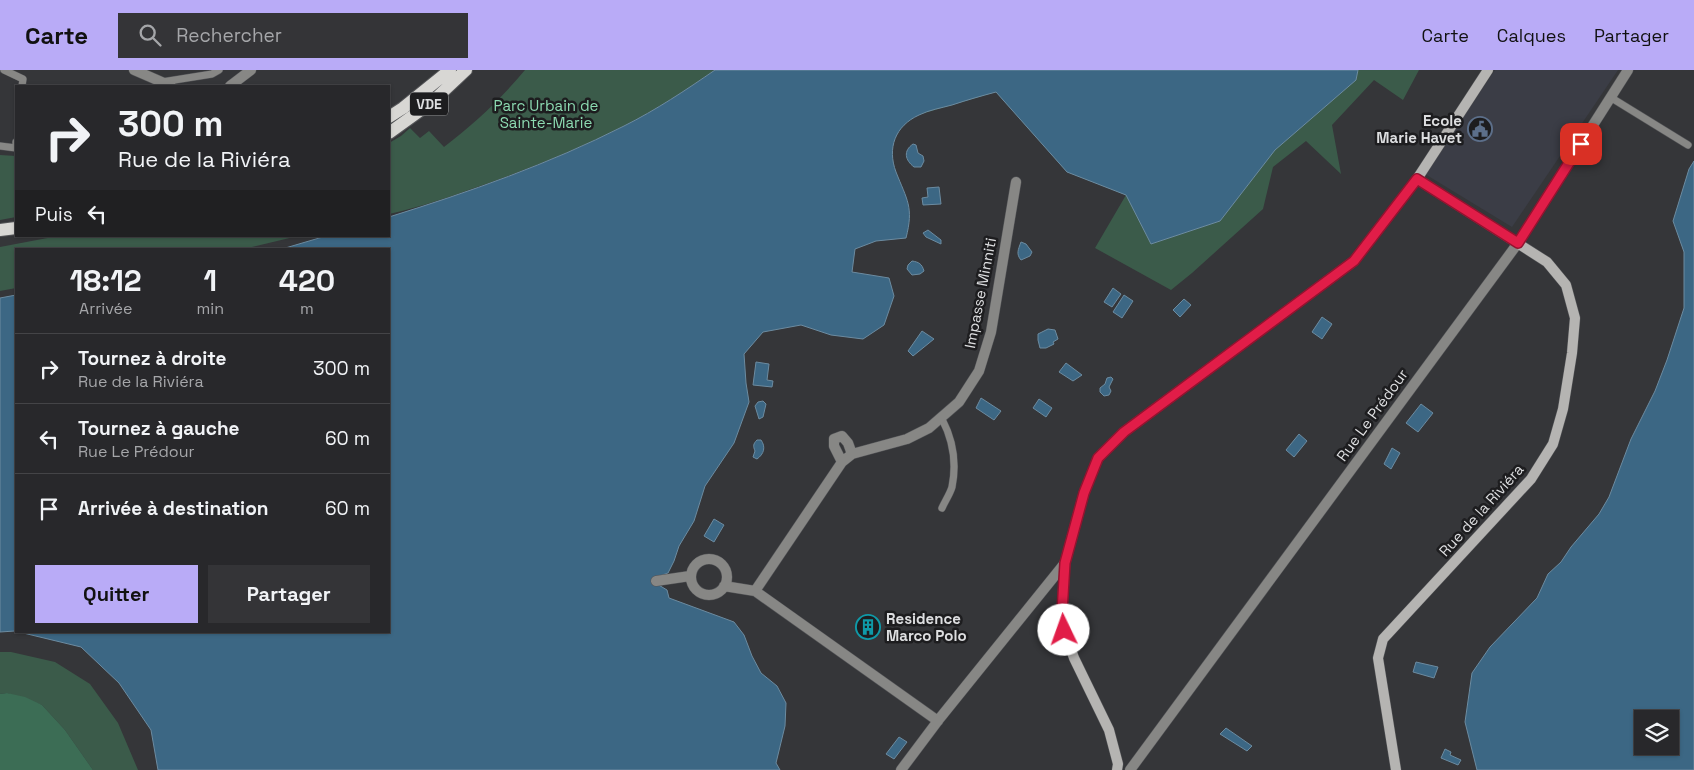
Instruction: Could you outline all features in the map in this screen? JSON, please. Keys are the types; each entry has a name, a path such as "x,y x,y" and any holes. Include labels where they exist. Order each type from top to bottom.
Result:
{"main road":[{"name":"VDE","path":"390,117 450,70"},
{"name":"VDE","path":"390,132 432,102 466,70"},
{"path":"0,230 15,228"}],"street":[{"path":"134,70 167,84"},
{"path":"231,85 251,70"},
{"path":"1117,770 1118,764 1109,730 1074,658 1064,630 1062,612 1065,563 1084,493 1098,458 1124,432 1354,261 1417,179 1488,70"},
{"name":"Rue Le Prédour","path":"1130,770 1518,243 1628,70"},
{"name":"Rue de la Riviéra","path":"1396,770 1378,658 1383,639 1531,478 1553,444 1563,409 1572,353 1575,318 1566,285 1547,262 1417,179"},
{"name":"Impasse Minniti","path":"755,591 842,462 852,454 907,439 930,428 959,402 979,371 990,332 1016,182"},
{"path":"842,462 834,446 834,439 842,436 852,454"},
{"path":"710,558 724,566 726,581 720,591 714,594 701,593 695,589 690,576 696,564 701,560 710,558"},
{"path":"901,770 1065,563"},
{"path":"656,581 690,576"},
{"path":"724,586 755,591 938,721"}],"lane":[{"path":"4,70 23,79 22,85"},
{"path":"167,84 212,74 219,70"},
{"path":"390,132 397,118 422,100 425,91"},
{"path":"1610,97 1688,145"},
{"path":"0,146 15,148"},
{"path":"942,419 950,434 954,461 952,488 942,508"}],"shaded area":[{"path":"1495,70 1618,70 1512,227 1425,174"}],"green space":[{"name":"Parc Urbain de Sainte-Marie","path":"525,70 715,70 648,113 572,150 519,172 460,193 425,205 390,214 390,142 410,128 420,138 429,131 444,147 487,111"},
{"path":"913,70 1419,70 1403,100 1374,80 1332,125 1341,174 1306,141 1273,167 1263,209 1171,290 1095,248 1126,195 1067,172 996,92 918,115"},
{"path":"0,155 15,156 15,217 0,220"},
{"path":"53,237 294,237 248,248 15,248 15,288 0,291 0,247"},
{"path":"0,652 11,652 55,662 90,684 118,723 138,770 93,770 65,730 42,705 7,693 0,694"},
{"path":"7,693 25,697 42,705 65,730 93,770 0,770 0,694"}],"water":[{"path":"715,70 1358,70 1356,80 1275,150 1220,221 1151,244 1126,195 1067,172 996,92 927,112 904,125 895,139 892,155 893,163 908,204 909,219 906,238 876,241 855,249 852,272 889,278 894,296 884,325 863,339 831,335 801,325 763,332 744,354 749,402 734,443 705,486 694,521 679,546 668,573 657,577 657,584 667,590 669,598 734,622 744,635 761,673 777,686 786,703 785,726 776,763 780,770 158,770 151,730 119,683 81,647 23,633 390,633 390,248 285,248 323,237 390,237 390,217 449,198 567,153 624,126"},
{"path":"913,144 916,145 918,153 923,156 924,161 921,167 914,167 906,156"},
{"path":"1694,161 1694,770 1477,770 1465,722 1472,673 1490,647 1537,598 1548,574 1561,562 1599,514 1609,497 1631,439 1655,391 1667,360 1684,308 1684,252 1673,221 1689,169"},
{"path":"939,187 941,204 923,205 922,198 928,197 927,188"},
{"path":"928,230 941,240 941,244 926,237 923,233"},
{"path":"1021,242 1026,244 1032,252 1030,256 1021,260 1018,252"},
{"path":"912,261 920,264 924,271 920,274 912,275 907,269"},
{"path":"1113,288 1121,294 1112,307 1104,302"},
{"path":"15,295 15,631 0,632 0,298"},
{"path":"1124,295 1133,301 1122,318 1113,312"},
{"path":"1184,299 1191,305 1180,317 1173,310"},
{"path":"1322,317 1332,324 1322,339 1312,332"},
{"path":"1048,329 1055,330 1058,339 1053,342 1054,344 1046,348 1040,348 1038,334"},
{"path":"922,331 934,339 913,356 908,351"},
{"path":"756,362 769,364 767,380 773,381 772,387 753,385"},
{"path":"1066,363 1082,375 1073,381 1059,372"},
{"path":"1111,377 1113,379 1109,387 1111,391 1109,395 1104,396 1100,392 1100,388 1105,384 1107,378"},
{"path":"981,398 1001,411 994,420 976,408"},
{"path":"1039,399 1052,408 1046,417 1033,408"},
{"path":"763,401 766,404 763,417 759,419 755,406 758,402"},
{"path":"1421,404 1433,413 1418,432 1406,423"},
{"path":"1299,434 1307,441 1294,457 1286,450"},
{"path":"757,440 761,440 764,448 763,453 757,459 753,457 754,445"},
{"path":"1392,448 1400,453 1391,469 1384,464"},
{"path":"714,519 724,525 714,542 704,536"},
{"path":"1416,662 1438,667 1434,678 1413,672"},
{"path":"1226,728 1252,746 1247,751 1220,734"},
{"path":"899,737 907,742 894,759 886,754"},
{"path":"1445,749 1451,752 1450,755 1461,760 1458,765 1441,758"}],"place":[{"name":"Ecole Marie Havet","path":"1480,129"},
{"name":"Residence Marco Polo","path":"868,627"}],"route":[{"path":"1064,630 1062,612 1065,563 1084,493 1098,458 1124,432 1354,261 1417,179 1518,243 1581,144"}]}
